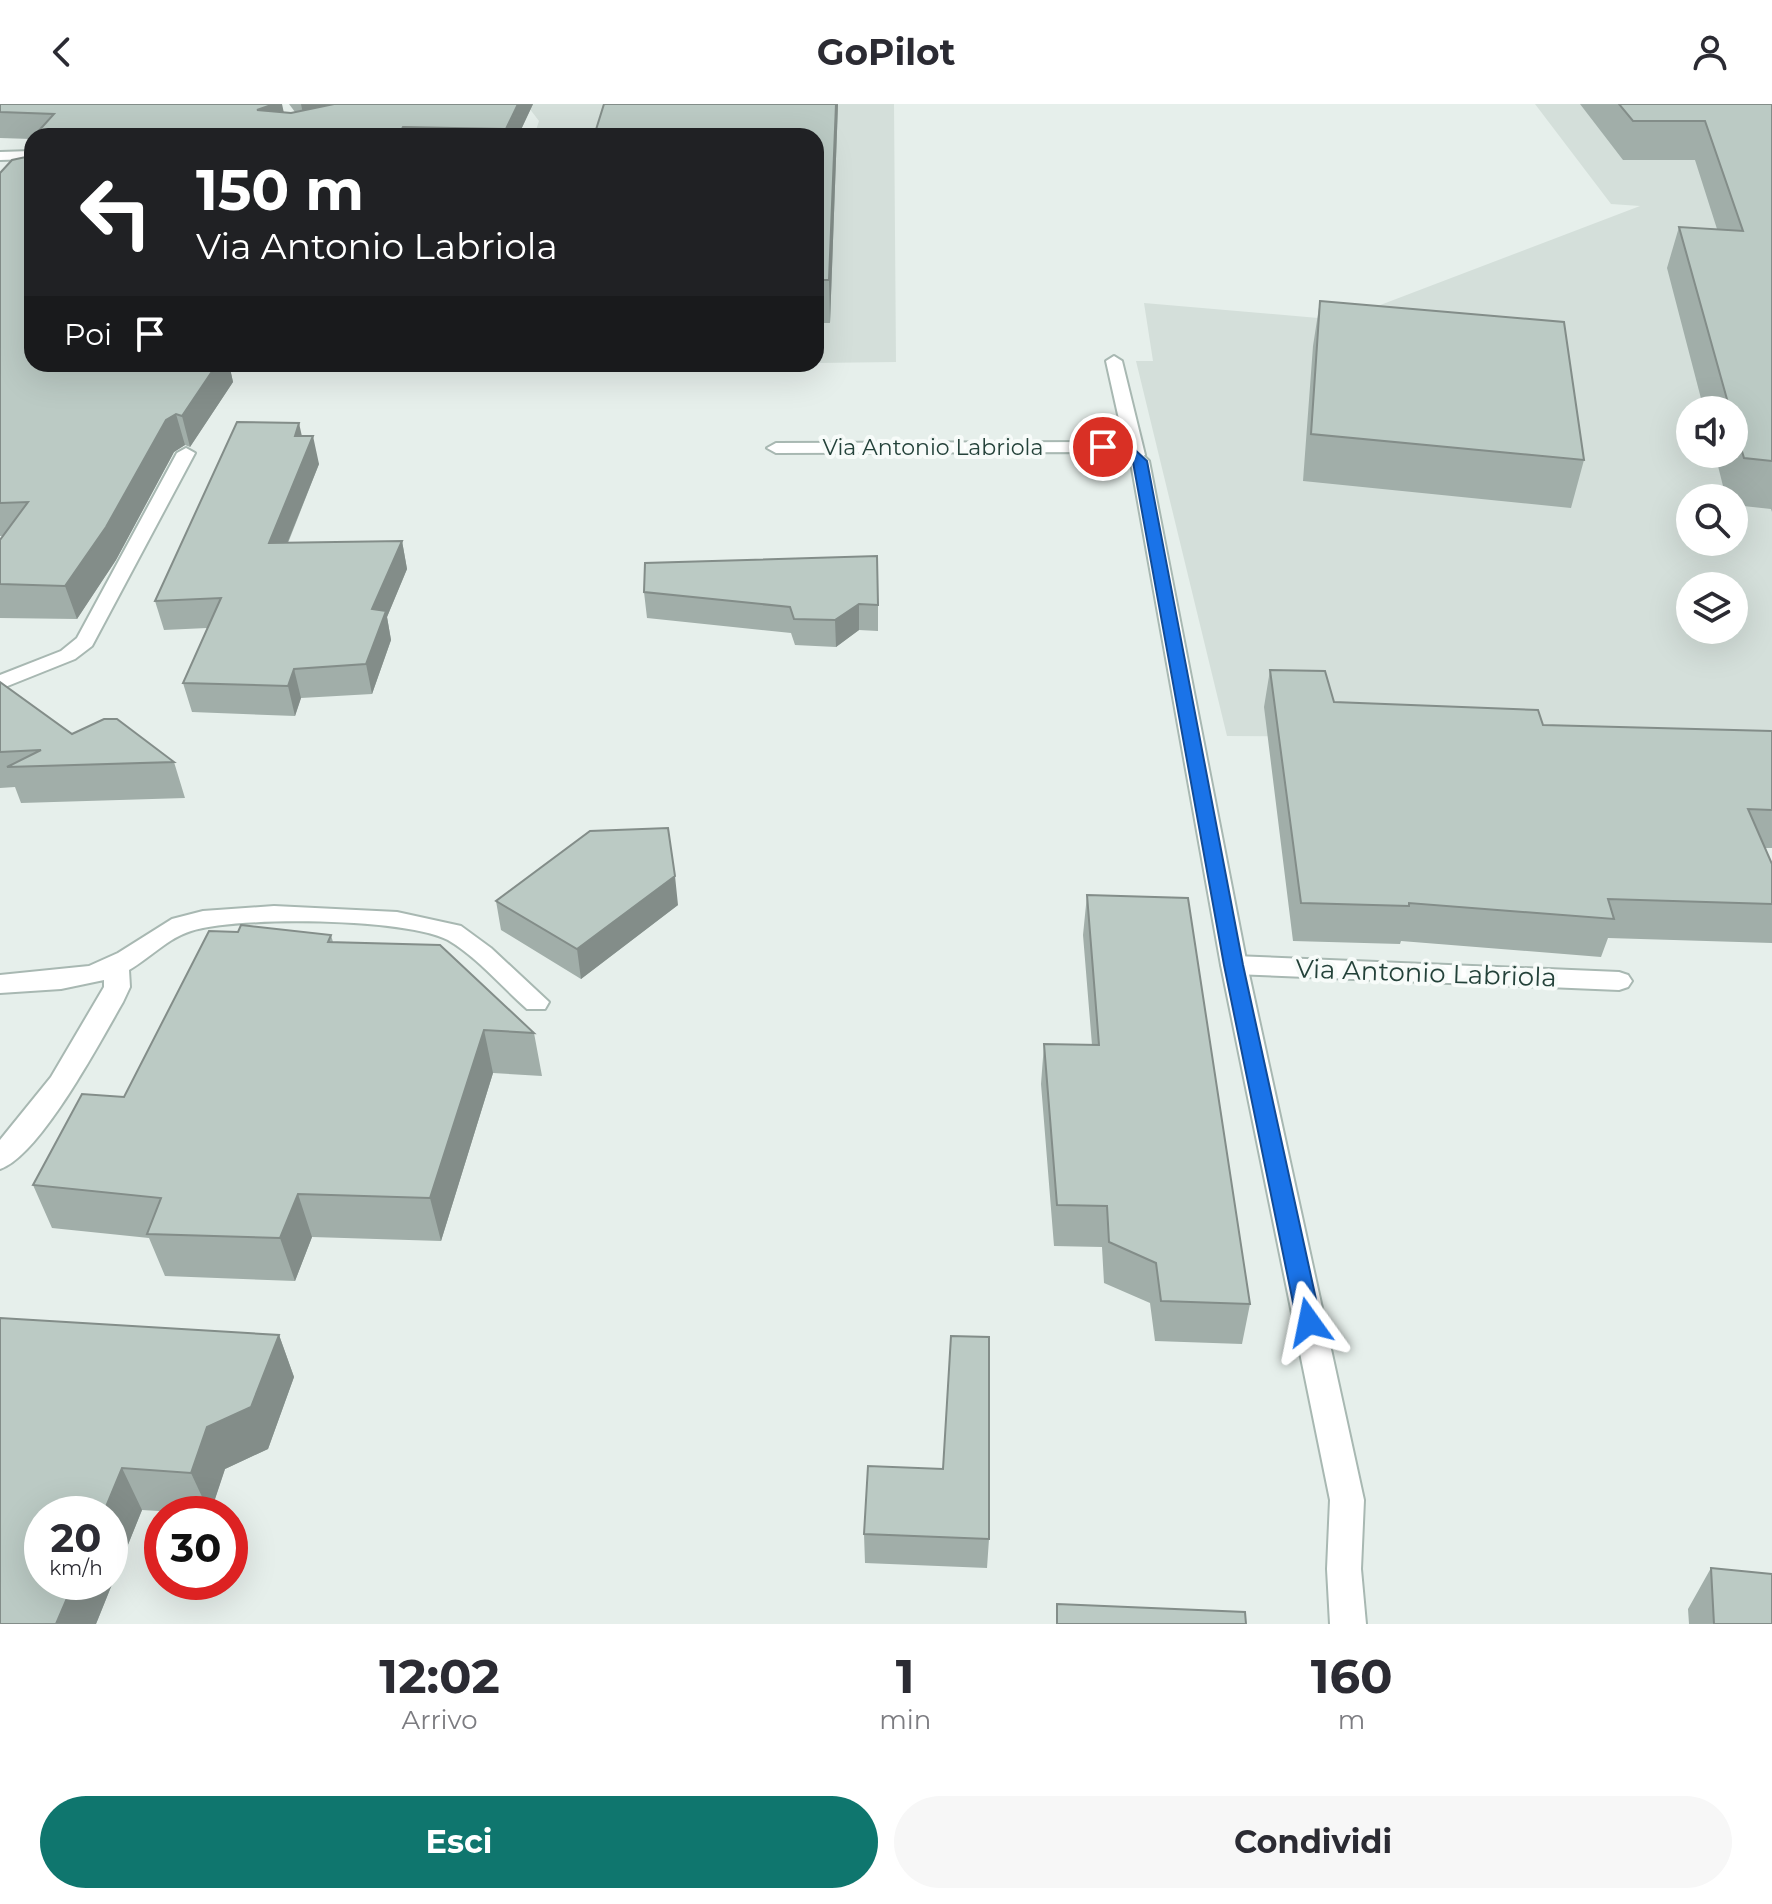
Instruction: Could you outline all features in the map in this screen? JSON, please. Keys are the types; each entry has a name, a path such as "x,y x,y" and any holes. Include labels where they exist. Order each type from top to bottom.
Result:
{"street":[{"path":"0,156 24,155"},
{"path":"1114,361 1140,461 1234,965 1347,1500 1344,1569 1348,1624"},
{"name":"Via Antonio Labriola","path":"776,448 1103,447 1136,455"},
{"path":"0,683 68,655 85,642 186,453"},
{"path":"0,984 62,980 116,966 182,924 218,917 245,915 395,920 454,933 536,1002"},
{"name":"Via Antonio Labriola","path":"1234,965 1619,981"},
{"path":"0,1158 33,1124 56,1093 110,1002 117,987 116,966"}],"shaded area":[{"path":"526,104 894,104 896,362 824,363 824,128 537,128 539,121"},
{"path":"1535,104 1772,104 1772,740 1227,736 1136,361 1153,361 1144,303 1341,320 1640,206 1611,204"}],"building":[{"path":"0,104 274,104 257,110 291,113 334,104 518,104 506,128 41,128 54,114 0,112"},
{"path":"604,104 836,104 829,280 824,280 824,128 596,128"},
{"path":"1619,104 1772,104 1772,461 1748,458 1748,396 1726,396 1679,227 1743,231 1705,121 1633,121"},
{"path":"24,157 24,372 212,372 182,416 176,414 166,420 106,527 65,586 0,584 0,540 28,502 0,503 0,173 12,160"},
{"path":"1320,301 1564,322 1584,460 1311,434"},
{"path":"237,422 299,423 295,436 313,436 269,543 402,541 372,609 386,611 366,664 294,669 288,686 183,683 221,598 155,601"},
{"path":"877,556 878,605 859,604 835,620 794,619 790,607 644,592 645,563"},
{"path":"1270,670 1325,671 1334,702 1538,710 1543,725 1772,731 1772,810 1748,809 1772,864 1772,904 1608,899 1614,919 1409,903 1409,906 1301,903"},
{"path":"0,682 72,734 104,719 117,719 174,762 7,767 41,750 0,752"},
{"path":"668,828 675,876 577,949 496,901 590,831"},
{"path":"1087,895 1188,898 1250,1304 1161,1301 1156,1263 1109,1242 1107,1206 1057,1205 1044,1044 1099,1045"},
{"path":"241,925 331,935 328,942 440,945 534,1033 484,1030 430,1198 298,1194 280,1238 147,1234 161,1198 33,1185 82,1094 124,1097 209,931 238,932"},
{"path":"0,1318 279,1335 251,1407 207,1427 191,1473 122,1468 110,1496 24,1496 24,1600 66,1600 56,1624 0,1624"},
{"path":"951,1336 989,1337 989,1539 864,1534 868,1466 943,1469"},
{"path":"1711,1568 1772,1574 1772,1624 1714,1624"},
{"path":"1057,1604 1245,1612 1246,1624 1057,1624"}],"route":[{"path":"1103,447 1128,450 1140,461 1234,965 1309,1322"}]}
